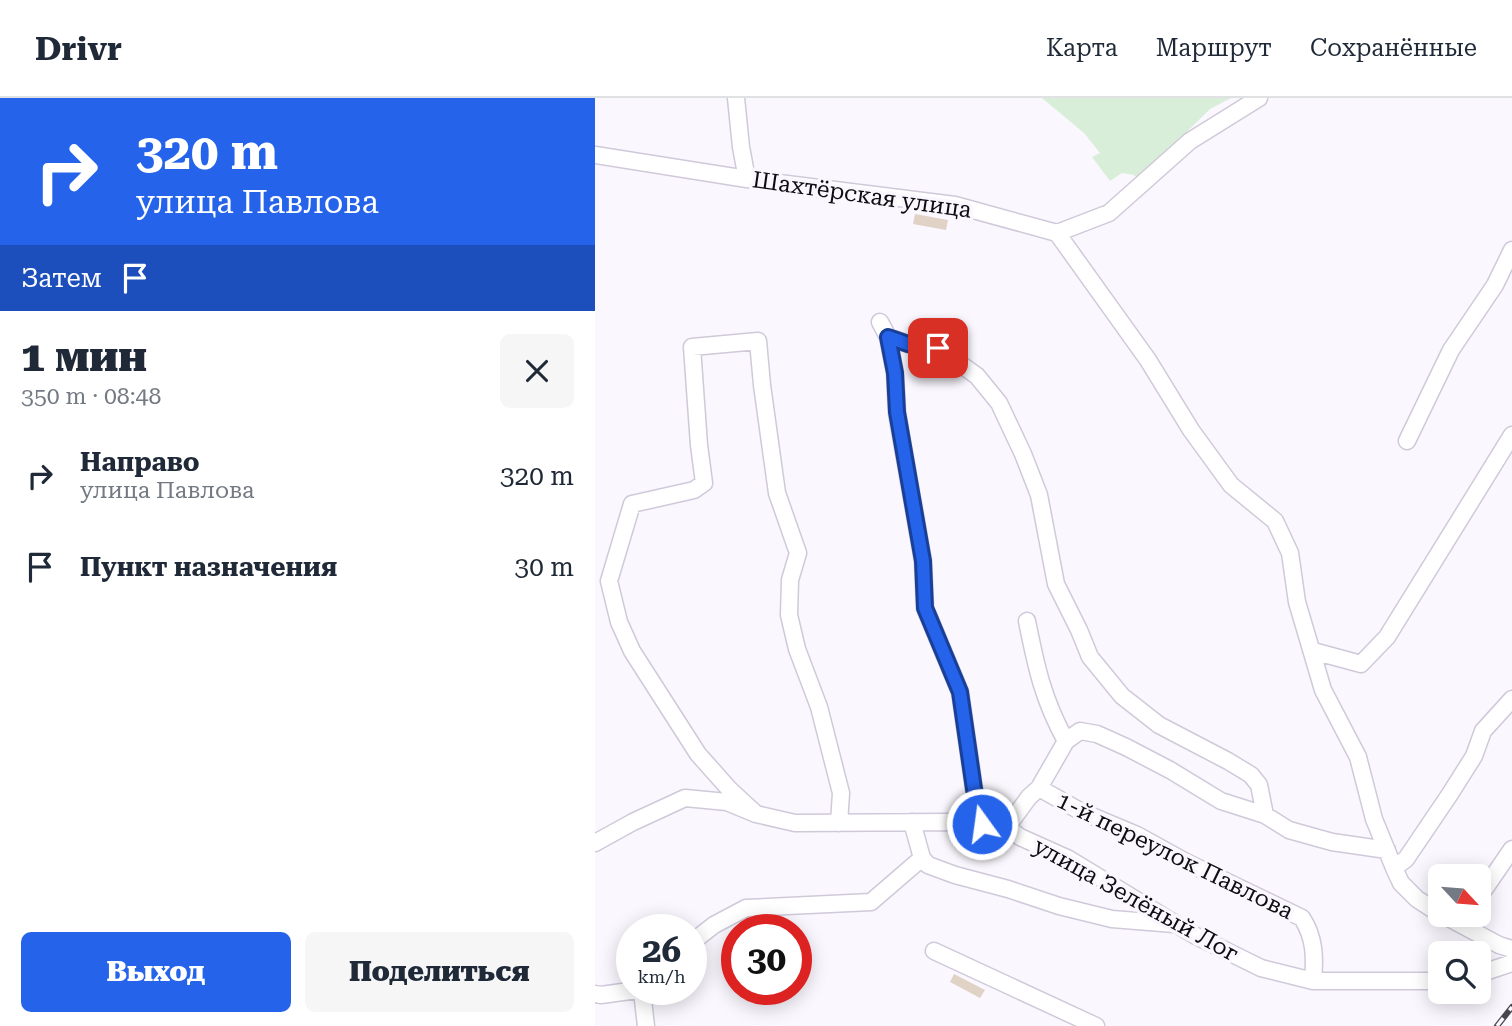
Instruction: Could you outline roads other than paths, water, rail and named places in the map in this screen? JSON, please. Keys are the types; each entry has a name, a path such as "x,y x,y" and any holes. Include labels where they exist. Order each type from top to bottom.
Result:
{"street":[{"path":"736,98 747,179"},
{"path":"1259,98 1190,141 1109,213 1057,233 1148,360 1191,430 1231,485 1275,521 1290,553 1297,601 1323,690 1358,757 1374,819 1401,883 1428,906"},
{"name":"Шахтёрская улица","path":"595,155 747,179 955,205 1057,233"},
{"path":"1407,441 1451,350 1495,285 1512,250"},
{"path":"982,824 974,789 960,692 925,608 923,561 897,412 895,373 884,329 908,344 938,348 977,376 999,403 1039,495 1056,584 1090,657 1122,696 1159,725 1251,775 1259,785 1265,815"},
{"path":"755,814 698,754 667,709 628,642 619,622 609,581 632,504 694,490 704,484 692,347 758,341 777,493 798,553 790,580 789,615 797,649 819,707 841,793 839,823"},
{"path":"1313,651 1361,664 1387,637 1512,435"},
{"path":"1027,621 1040,684 1054,720 1066,741 1080,732 1097,734 1170,770 1221,801 1265,815 1289,830 1332,842 1387,850"},
{"path":"1394,868 1406,859 1450,794 1474,756 1483,731 1512,699"},
{"name":"1-й переулок Павлова","path":"1066,741 1039,788 1080,811 1137,835 1186,862 1302,918 1311,931 1315,960 1313,981"},
{"path":"1006,827 1039,788"},
{"name":"улица Зелёный Лог","path":"595,843 685,798 727,802 755,814 795,822 912,822 1006,827 1069,859 1194,935 1261,968 1313,981 1428,981"},
{"path":"912,822 922,858 928,865 1086,913 1141,923 1175,924"},
{"path":"1491,880 1512,849"},
{"path":"707,930 746,908 871,902 922,858"},
{"path":"1475,928 1499,945 1512,949"},
{"path":"934,951 1096,1026"},
{"path":"1491,970 1512,963"},
{"path":"595,993 616,993"},
{"path":"644,1005 646,1026"}],"railway":[{"path":"1497,1026 1512,1007"}]}
